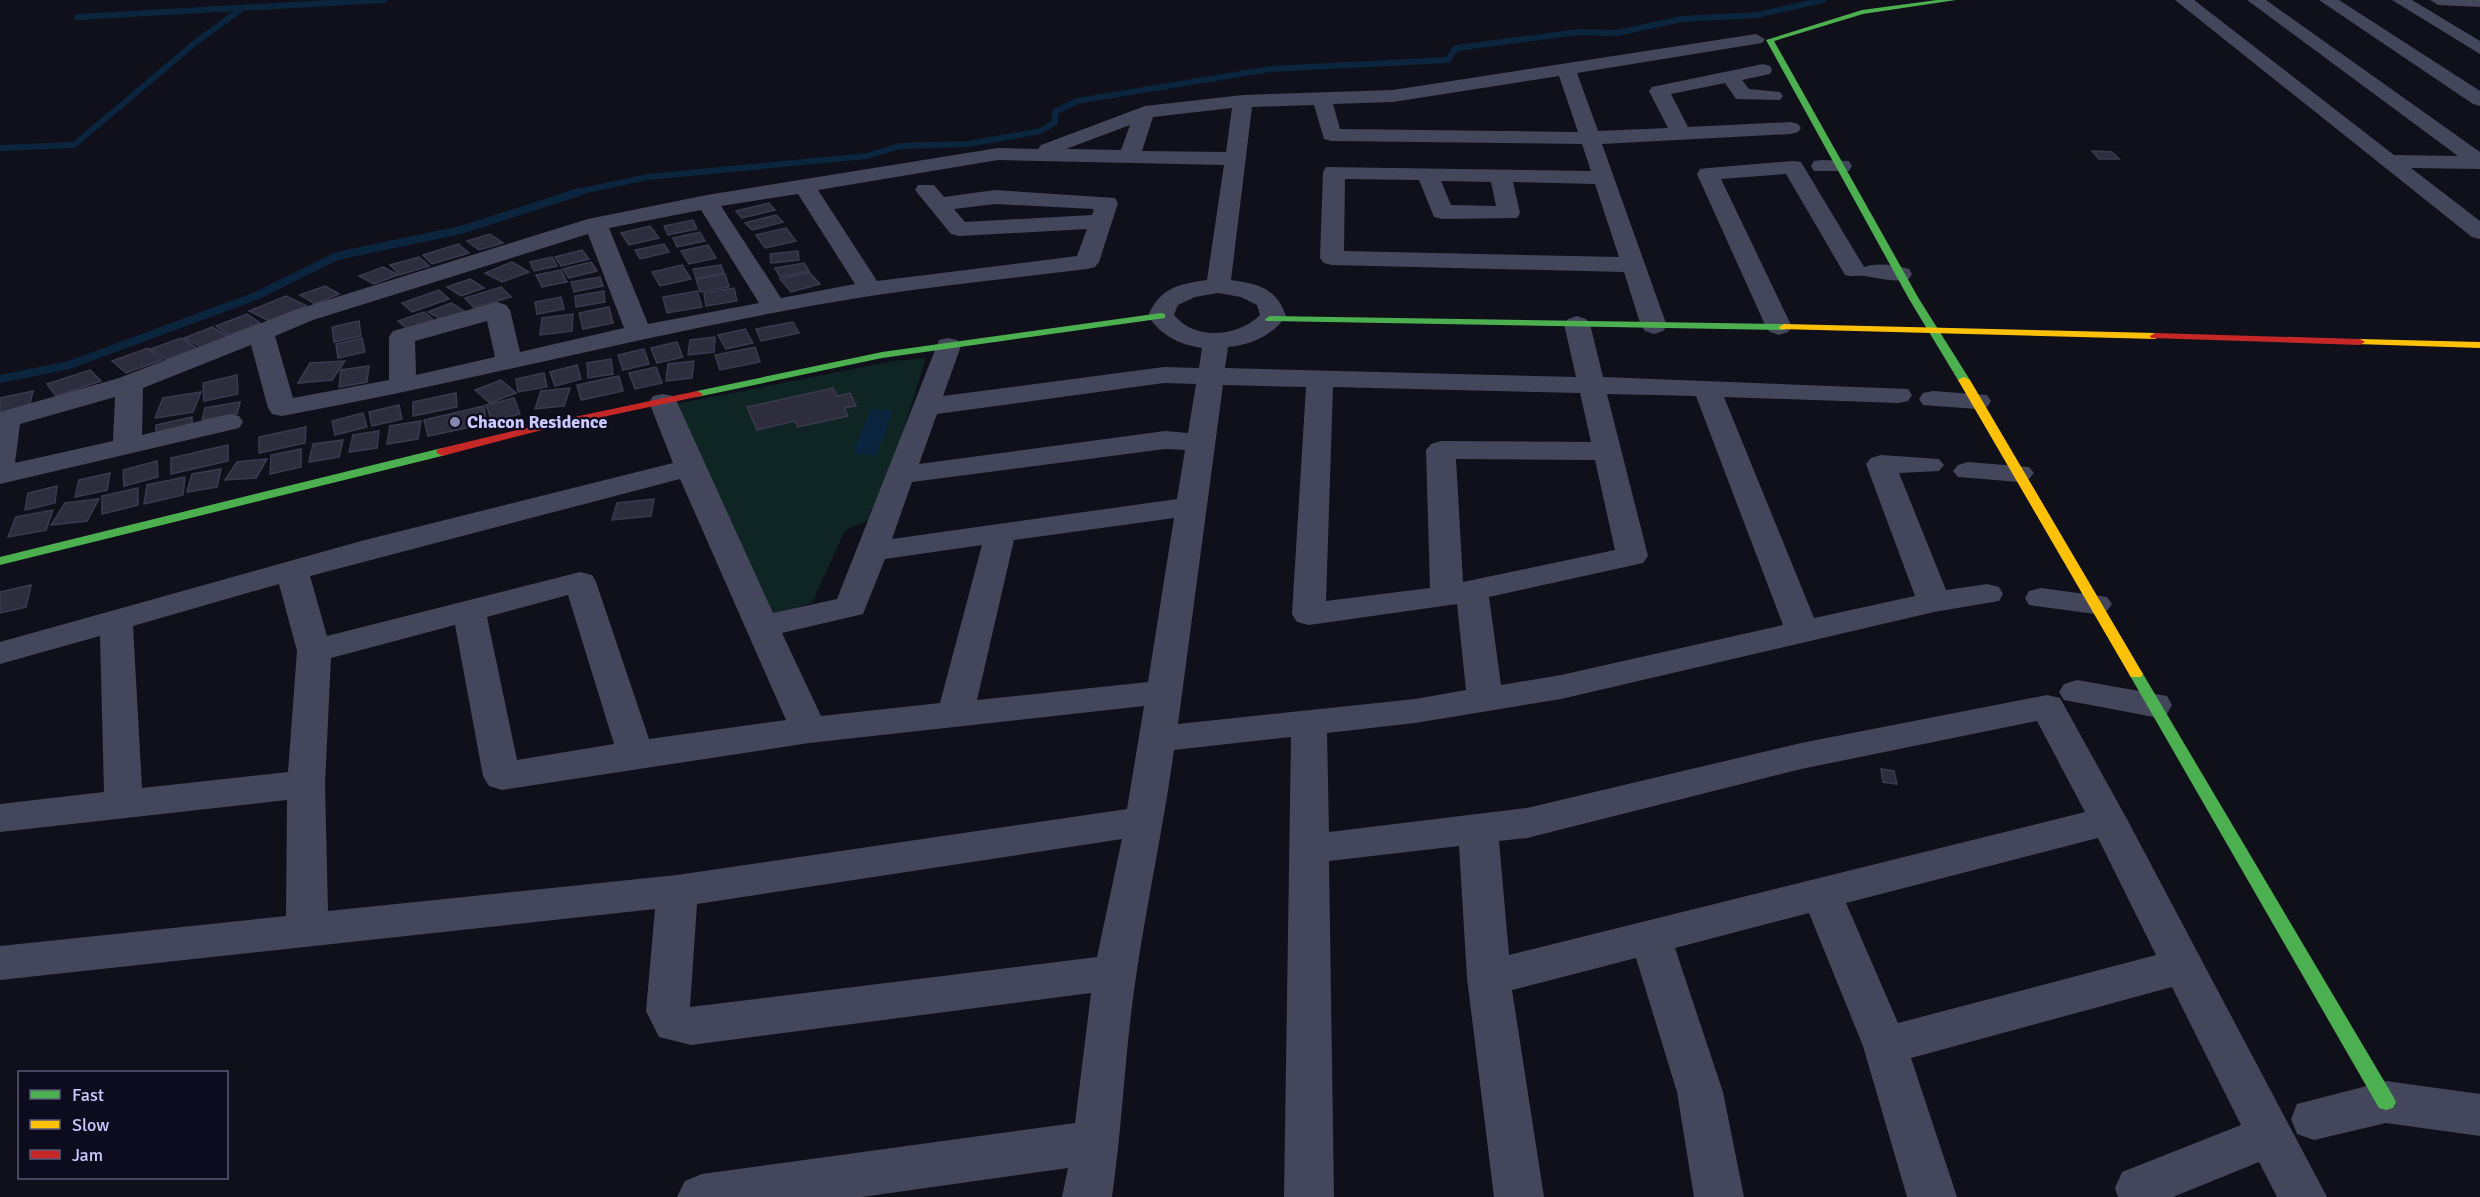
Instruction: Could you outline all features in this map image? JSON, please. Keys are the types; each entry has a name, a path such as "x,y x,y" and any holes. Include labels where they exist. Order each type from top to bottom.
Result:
{"street":[{"path":"1953,0 1862,12 1770,40 1832,166 1977,401 2386,1102"},
{"path":"2183,0 2480,232"},
{"path":"2255,0 2480,162"},
{"path":"2327,0 2480,100"},
{"path":"2400,0 2480,48"},
{"path":"2438,0 2480,2"},
{"path":"2436,22 2469,24"},
{"path":"1034,154 1145,112 1242,101 1393,96 1756,39"},
{"path":"1567,70 1654,326"},
{"path":"1681,134 1659,91 1763,70"},
{"path":"1730,77 1743,95 1773,96"},
{"path":"1322,99 1331,135 1591,138 1791,128"},
{"path":"1218,286 1242,101"},
{"path":"1129,157 1145,112"},
{"path":"0,466 3,420 129,384 304,315 596,224 707,202 998,154 1235,159"},
{"path":"2388,161 2480,162"},
{"path":"1779,327 1708,174 1793,167 1863,271 1900,274"},
{"path":"261,332 282,408 403,386 639,333 870,289 1088,262 1107,203 995,197 938,204 907,169"},
{"path":"1604,178 1334,172 1332,258 1635,265"},
{"path":"1428,174 1442,212 1509,213 1500,176"},
{"path":"804,186 870,289"},
{"path":"707,202 774,308"},
{"path":"596,224 639,333"},
{"path":"1203,287 1234,287 1259,295 1272,308 1270,319 1259,330 1247,335 1216,340 1185,335 1173,330 1161,316 1167,301 1177,294 1203,287"},
{"path":"403,386 402,337 497,310 509,362"},
{"path":"0,561 546,426 882,355 1161,316"},
{"path":"1270,319 1779,327 2480,345"},
{"path":"1320,379 1309,614 1459,593 1632,556 1577,324"},
{"path":"1087,1197 1096,1142 1115,972 1144,822 1216,340"},
{"path":"762,626 851,607 948,346"},
{"path":"926,407 1164,375 1898,395"},
{"path":"127,447 129,384"},
{"path":"1707,388 1803,632"},
{"path":"1933,399 1977,401"},
{"path":"663,402 690,468 809,730"},
{"path":"0,475 229,422"},
{"path":"901,475 1165,440 1201,442"},
{"path":"1485,699 1459,593 1442,450 1608,451"},
{"path":"1929,465 1881,464 1934,602"},
{"path":"0,653 292,571 690,468"},
{"path":"1968,471 2019,473"},
{"path":"872,551 1191,506"},
{"path":"956,713 1000,534"},
{"path":"292,571 314,651 306,784 307,931"},
{"path":"314,651 580,582 636,754"},
{"path":"1157,739 1415,711 1561,687 1934,602 1987,594"},
{"path":"2041,598 2095,604"},
{"path":"469,611 502,776 636,754 809,730 1164,692"},
{"path":"116,621 123,804"},
{"path":"2077,692 2154,705"},
{"path":"1308,849 1527,823 1801,756 2047,707 2109,821 2302,1197"},
{"path":"1309,722 1309,1197"},
{"path":"0,819 306,784"},
{"path":"1489,978 1821,892 2109,821"},
{"path":"0,963 677,891 1144,822"},
{"path":"1478,829 1489,978 1519,1197"},
{"path":"677,891 668,1011 675,1024 691,1026 1115,972"},
{"path":"1821,892 1885,1046 1932,1197"},
{"path":"1650,936 1700,1092 1719,1197"},
{"path":"1885,1046 2183,966"},
{"path":"2314,1119 2386,1102 2480,1115"},
{"path":"2142,1197 2139,1188 2270,1135"},
{"path":"702,1197 1096,1142"}],"green space":[{"path":"926,358 898,447 869,520 845,530 812,603 769,616 676,404 894,361"}],"water":[{"path":"870,409 893,410 877,455 853,454"}],"building":[{"path":"2092,151 2112,152 2119,159 2099,159"},
{"path":"769,203 775,210 742,218 736,211"},
{"path":"776,215 783,222 752,230 745,223"},
{"path":"693,220 697,229 668,235 664,226"},
{"path":"650,226 659,238 629,245 621,233"},
{"path":"786,228 796,241 765,248 756,235"},
{"path":"700,232 705,241 677,247 673,238"},
{"path":"490,234 503,243 479,250 467,241"},
{"path":"458,244 469,253 432,264 423,255"},
{"path":"664,244 669,252 640,259 635,250"},
{"path":"708,245 716,258 689,264 681,251"},
{"path":"582,250 589,259 561,266 555,257"},
{"path":"798,251 799,260 771,263 770,254"},
{"path":"419,257 429,266 400,275 390,265"},
{"path":"552,257 557,266 534,271 530,262"},
{"path":"512,262 529,272 502,282 485,273"},
{"path":"591,262 597,271 569,278 563,269"},
{"path":"804,263 809,271 780,277 775,268"},
{"path":"682,265 691,279 660,286 652,272"},
{"path":"721,265 724,273 696,278 693,269"},
{"path":"383,267 398,275 374,284 359,276"},
{"path":"561,270 567,282 542,287 536,275"},
{"path":"809,272 820,284 791,292 780,279"},
{"path":"725,274 729,287 700,292 696,279"},
{"path":"600,277 603,286 574,292 571,282"},
{"path":"470,279 484,288 461,296 447,287"},
{"path":"325,286 339,294 315,304 300,295"},
{"path":"501,287 511,297 474,308 465,298"},
{"path":"734,288 737,301 706,306 704,293"},
{"path":"439,290 449,299 412,312 402,303"},
{"path":"604,291 605,302 576,307 575,296"},
{"path":"697,291 702,307 667,313 663,297"},
{"path":"286,296 307,306 269,321 249,311"},
{"path":"561,297 564,309 537,314 535,302"},
{"path":"451,303 466,312 443,321 428,312"},
{"path":"609,307 613,323 583,329 579,313"},
{"path":"424,312 436,322 410,331 398,321"},
{"path":"247,314 260,323 229,335 216,326"},
{"path":"573,314 572,331 540,335 542,318"},
{"path":"359,321 361,336 334,342 332,327"},
{"path":"793,322 799,333 761,341 756,329"},
{"path":"212,327 228,336 201,347 184,338"},
{"path":"745,329 753,343 726,349 718,335"},
{"path":"715,337 714,352 688,355 690,340"},
{"path":"181,338 197,348 166,360 151,349"},
{"path":"362,338 365,352 338,358 336,344"},
{"path":"677,342 683,357 657,363 651,348"},
{"path":"755,347 760,362 720,370 715,355"},
{"path":"148,348 162,360 126,373 112,361"},
{"path":"644,349 649,364 623,370 618,355"},
{"path":"611,359 613,374 588,378 587,363"},
{"path":"345,361 332,380 298,383 310,363"},
{"path":"694,361 692,378 666,381 668,364"},
{"path":"577,365 581,379 555,386 550,372"},
{"path":"369,366 367,382 339,387 341,370"},
{"path":"656,367 662,383 635,389 629,373"},
{"path":"90,370 101,381 56,396 47,384"},
{"path":"544,373 547,387 518,392 516,379"},
{"path":"237,375 238,394 204,401 203,383"},
{"path":"619,376 623,391 581,400 577,385"},
{"path":"501,380 516,393 490,403 475,390"},
{"path":"570,388 564,406 535,409 541,391"},
{"path":"833,388 837,396 850,393 856,406 844,408 848,416 798,427 795,421 757,430 747,407"},
{"path":"33,391 29,408 0,413 0,398"},
{"path":"201,392 193,412 155,418 163,398"},
{"path":"456,393 457,407 413,416 413,402"},
{"path":"514,398 520,414 492,421 486,405"},
{"path":"240,402 237,414 202,420 205,408"},
{"path":"399,405 402,419 372,426 369,412"},
{"name":"Chacon Residence","path":"484,406 486,424 428,436 424,420"},
{"path":"363,413 367,427 335,435 332,421"},
{"path":"192,417 192,428 156,437 156,425"},
{"path":"421,421 418,439 387,444 390,426"},
{"path":"306,427 305,443 259,453 259,437"},
{"path":"379,431 377,448 349,452 353,435"},
{"path":"343,440 339,457 309,462 313,444"},
{"path":"228,445 228,461 171,474 171,458"},
{"path":"301,449 301,467 270,474 271,455"},
{"path":"267,459 256,478 225,480 237,462"},
{"path":"157,461 158,477 124,486 123,470"},
{"path":"221,469 217,487 187,492 192,474"},
{"path":"110,473 107,490 75,497 79,480"},
{"path":"185,477 183,495 144,504 147,485"},
{"path":"57,486 55,503 25,510 28,493"},
{"path":"138,488 138,505 102,514 102,496"},
{"path":"99,499 87,521 51,525 65,503"},
{"path":"654,499 651,516 612,520 617,503"},
{"path":"53,510 46,530 8,537 16,517"},
{"path":"31,585 26,607 0,613 0,592"},
{"path":"1881,769 1894,771 1897,784 1883,782"}],"waterway":[{"path":"77,17 384,0"},
{"path":"572,193 648,177 867,156 900,146 968,144 1041,131 1055,122 1055,112 1077,101 1270,69 1448,60 1456,48 1579,32 1617,33 1682,19 1757,15 1823,0"},
{"path":"0,148 74,145 195,43 240,10"},
{"path":"0,379 69,365 256,296 337,256 461,230 579,192"}],"traffic: fast":[{"path":"1953,0 1862,12 1770,40 1914,299 1964,380"},
{"path":"697,394 882,355 1161,316"},
{"path":"1270,319 1784,327"},
{"path":"0,561 442,452"},
{"path":"2136,674 2386,1102"}],"traffic: slow":[{"path":"1784,327 2155,336"},
{"path":"2360,342 2480,345"},
{"path":"1964,380 2136,674"}],"traffic: jam":[{"path":"2155,336 2360,342"},
{"path":"442,452 546,426 697,394"}],"place":[{"name":"Chacon Residence","path":"455,422"}]}
